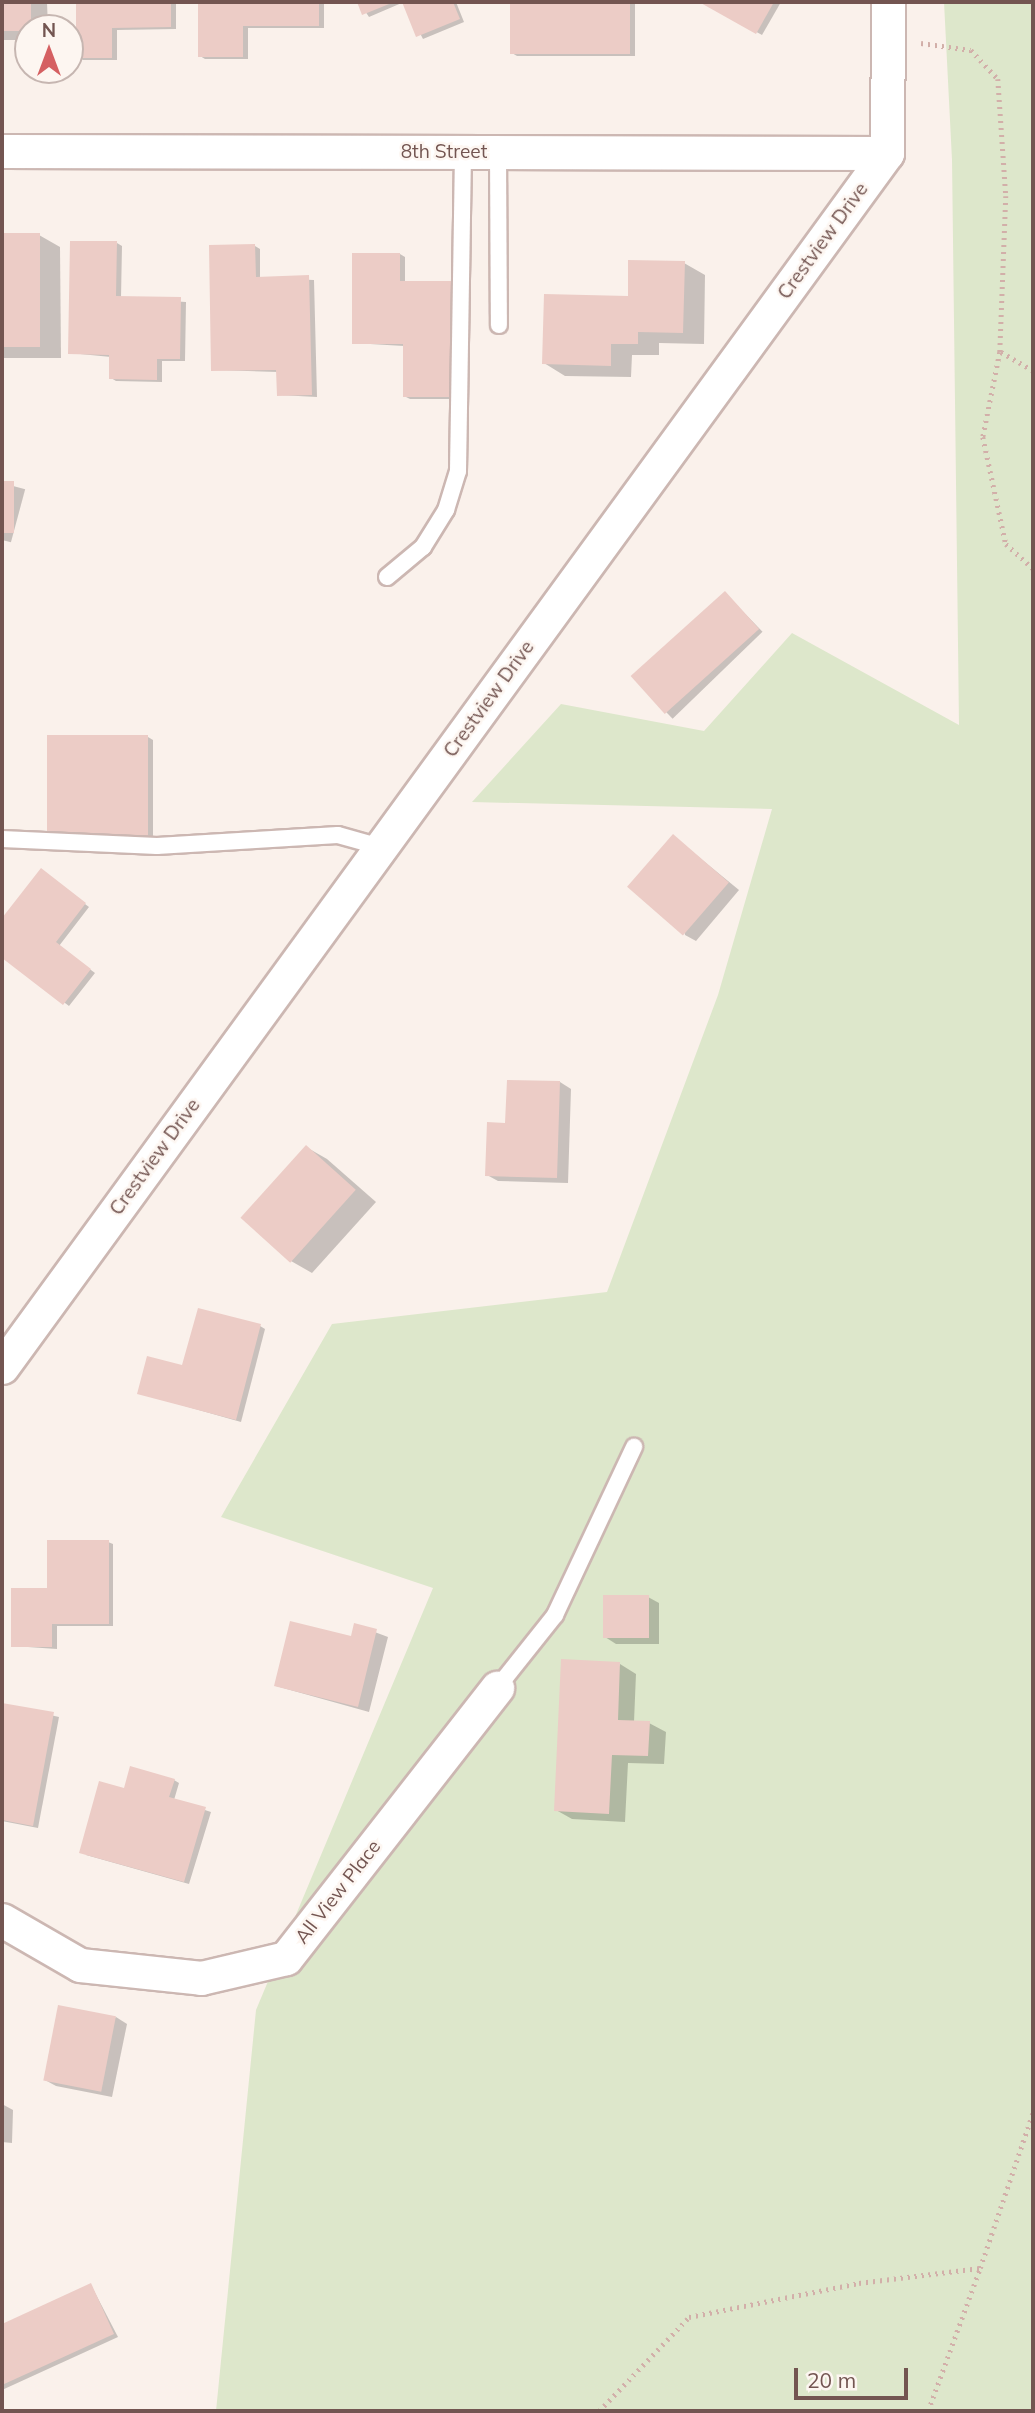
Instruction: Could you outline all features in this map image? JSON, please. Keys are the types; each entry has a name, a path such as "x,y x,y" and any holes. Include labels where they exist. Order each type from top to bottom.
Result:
{"street":[{"path":"887,153 888,2"},
{"name":"8th Street","path":"2,151 887,153"},
{"name":"Crestview Drive","path":"2,1367 887,153"},
{"name":"All View Place","path":"2,1920 80,1965 201,1978 286,1958 497,1688"}],"lane":[{"path":"387,577 423,547 446,510 458,471 462,421 463,152"},
{"path":"498,152 499,325"},
{"path":"2,839 157,846 338,835 381,847"},
{"path":"497,1688 555,1615 634,1447"}],"path":[{"path":"888,39 971,50 998,79 1006,196 1000,352 983,436 1006,544 1033,568"},
{"path":"1000,352 1033,371"},
{"path":"928,2411 1033,2112"},
{"path":"599,2411 689,2317 859,2283 980,2268"}],"green space":[{"path":"944,2 1033,2 1033,2411 216,2411 256,2010 433,1588 221,1517 332,1324 607,1292 718,995 772,809 472,802 561,704 704,731 792,633 959,725 952,160"}],"building":[{"path":"2,2 31,2 31,14 14,14 14,31 2,31"},
{"path":"76,2 171,2 171,27 112,28 112,58 84,58 84,14 76,14"},
{"path":"198,2 319,2 319,26 243,26 243,57 198,57"},
{"path":"357,2 394,2 362,15"},
{"path":"402,2 453,2 460,19 416,37"},
{"path":"510,2 630,2 630,54 510,54"},
{"path":"699,2 774,2 756,34"},
{"path":"2,233 40,233 40,347 2,347"},
{"path":"70,241 117,241 116,296 181,297 180,359 157,359 157,380 109,379 109,355 68,354"},
{"path":"255,244 256,277 309,275 312,395 277,396 276,370 211,371 209,245"},
{"path":"352,253 400,253 400,281 455,281 455,397 403,397 403,344 352,344"},
{"path":"628,260 685,261 683,333 638,332 638,344 611,344 611,366 542,364 544,294 628,296"},
{"path":"2,481 14,481 14,533 2,533"},
{"path":"725,591 759,629 665,714 631,676"},
{"path":"47,735 148,735 148,839 47,839"},
{"path":"673,834 729,883 683,935 627,887"},
{"path":"41,868 86,903 56,942 91,969 63,1005 2,958 2,918"},
{"path":"507,1080 560,1081 557,1178 485,1176 487,1122 505,1123"},
{"path":"306,1145 356,1190 290,1263 240,1218"},
{"path":"198,1308 261,1324 236,1420 137,1394 147,1356 182,1365"},
{"path":"47,1540 109,1540 109,1624 52,1624 52,1647 11,1647 11,1588 47,1588"},
{"path":"603,1595 649,1595 649,1638 603,1638"},
{"path":"290,1621 351,1636 354,1623 377,1629 358,1707 274,1686"},
{"path":"561,1659 620,1662 618,1720 650,1721 648,1756 612,1755 609,1814 554,1811"},
{"path":"2,1703 54,1712 33,1826 2,1820"},
{"path":"130,1766 175,1779 169,1797 206,1807 184,1882 79,1853 99,1781 124,1788"},
{"path":"58,2005 116,2016 101,2092 43,2081"},
{"path":"91,2283 114,2334 2,2385 2,2324"}]}
